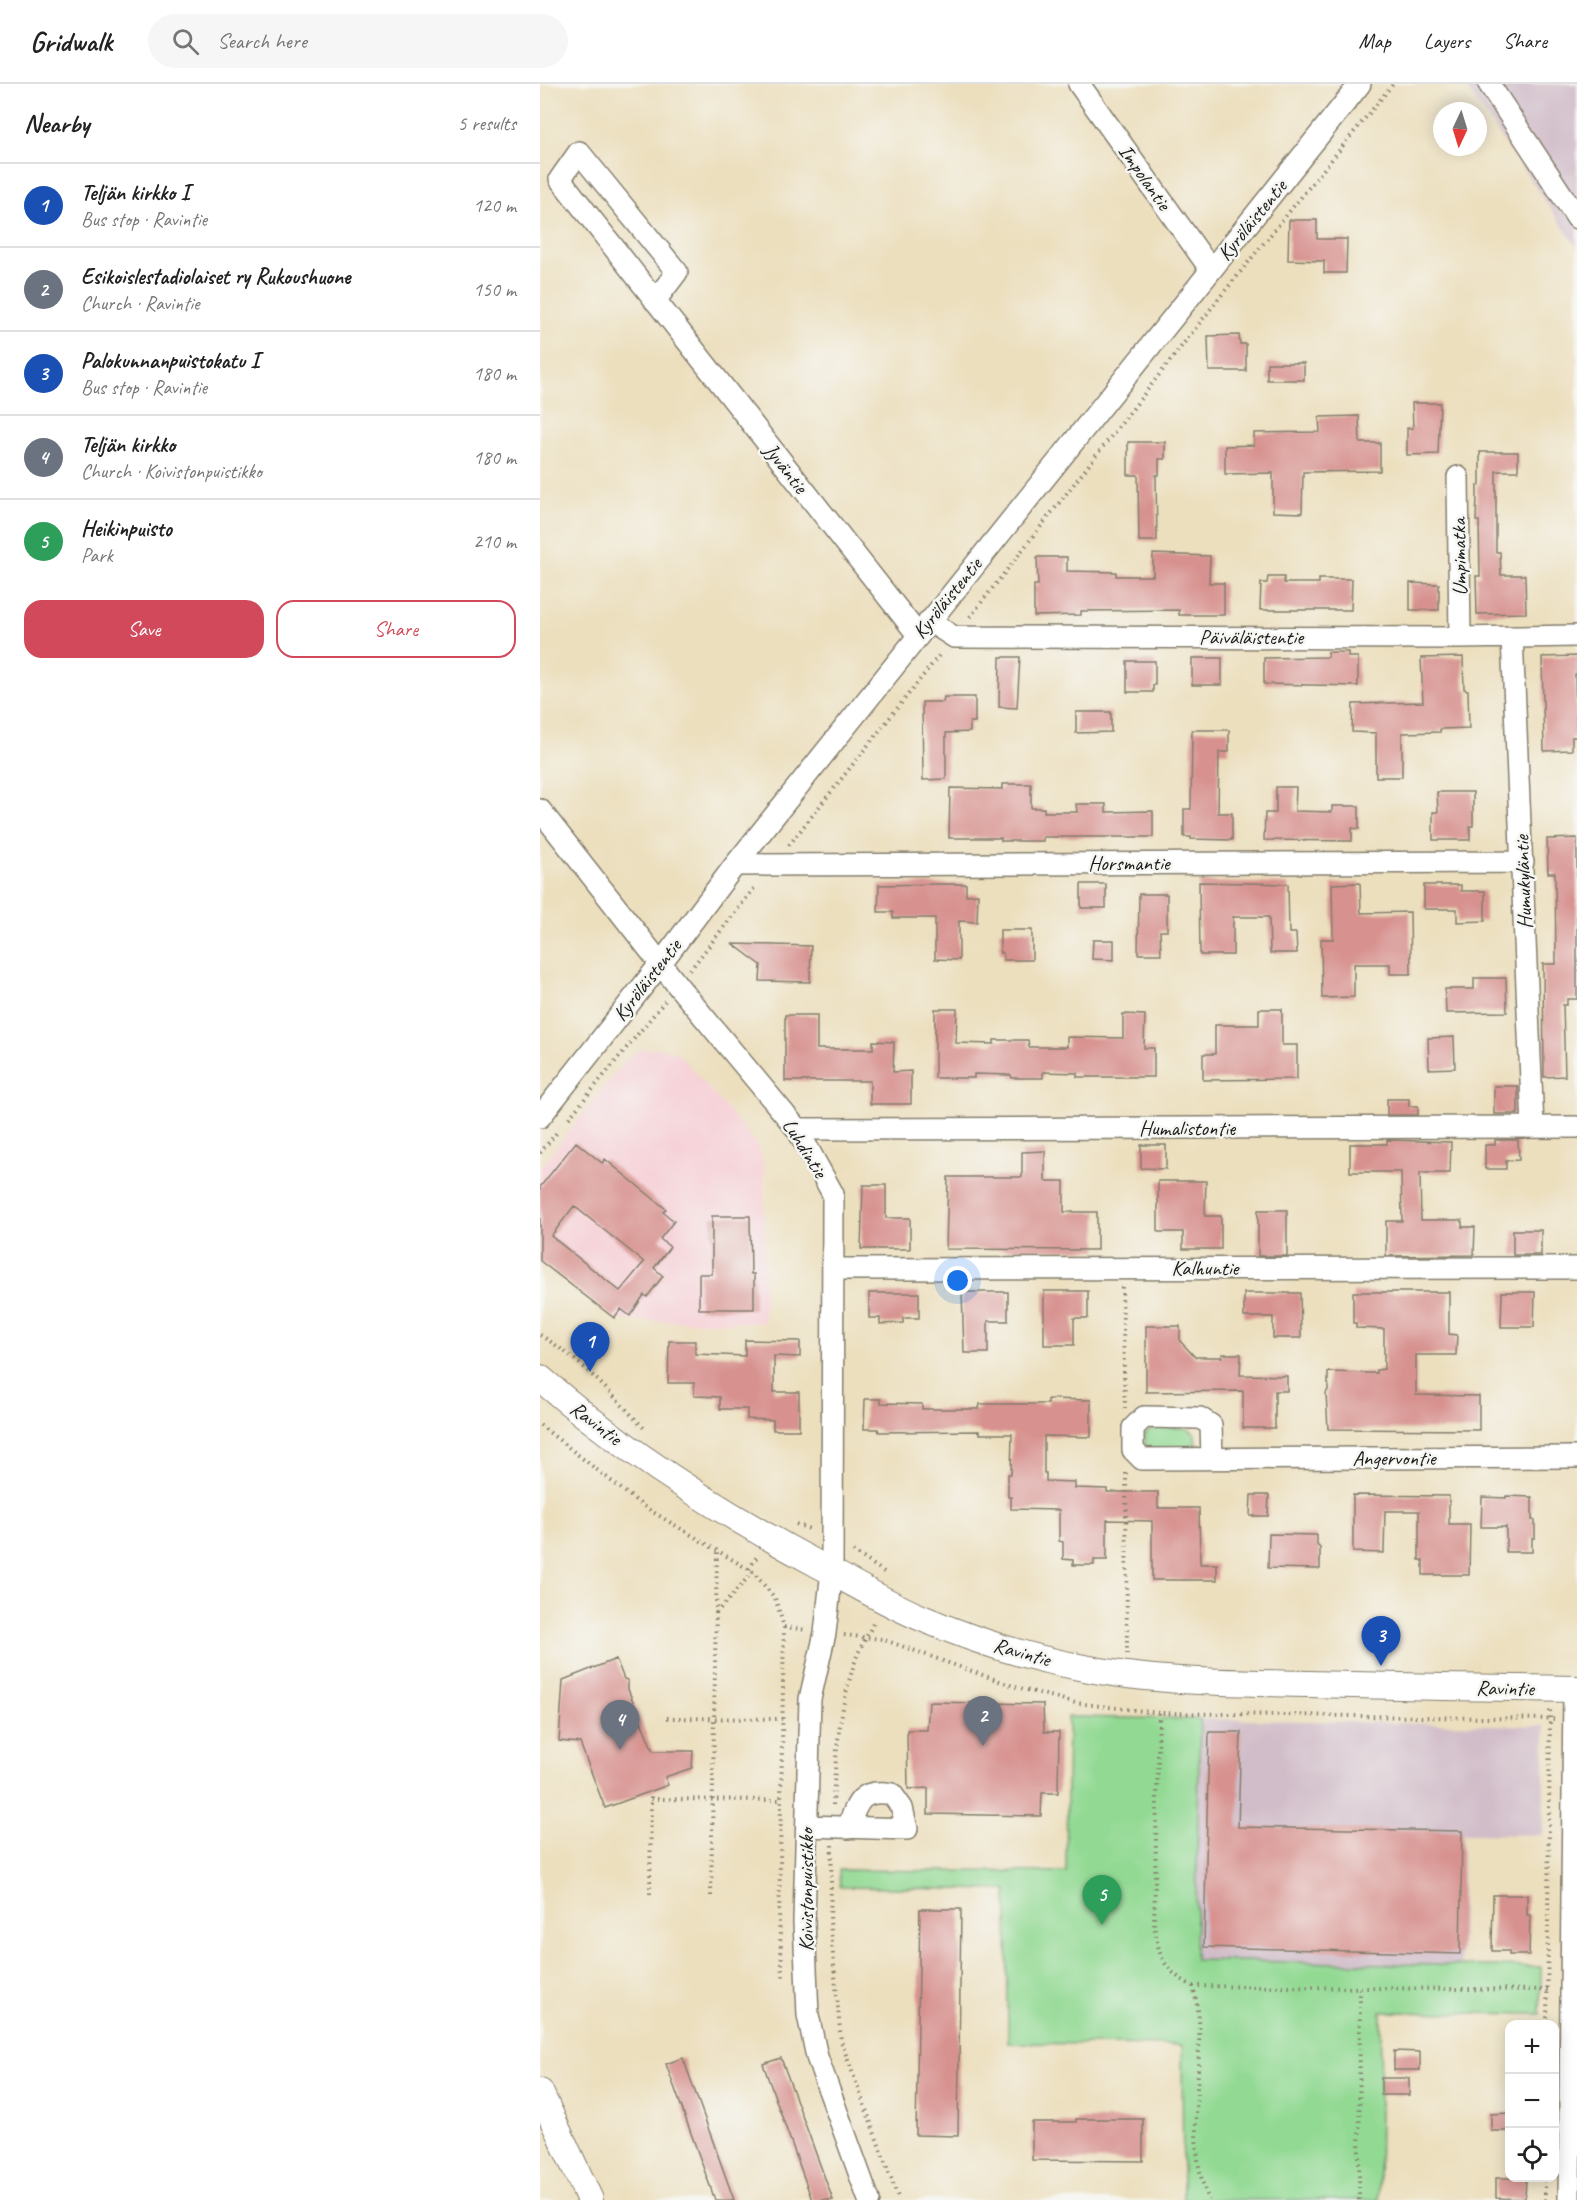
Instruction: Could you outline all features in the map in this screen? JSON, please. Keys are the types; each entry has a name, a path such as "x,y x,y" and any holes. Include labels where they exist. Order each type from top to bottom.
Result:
{"main road":[{"name":"Ravintie","path":"540,1378 575,1409 697,1495 768,1537 924,1619 1028,1654 1078,1667 1147,1678 1194,1682 1567,1689"},
{"path":"540,2092 590,2200"}],"street":[{"name":"Impolantie","path":"1079,84 1211,270"},
{"name":"Kyröläistentie","path":"540,1117 735,865 923,628 1360,84"},
{"path":"1489,84 1577,218"},
{"name":"Jyväntie","path":"655,301 677,272 579,153 560,179 655,301 923,628"},
{"name":"Umpimatka","path":"1458,477 1461,638"},
{"name":"Päiväläistentie","path":"923,628 954,637 1512,638 1577,636"},
{"name":"Humukyläntie","path":"1512,638 1533,1127"},
{"name":"Luhdintie","path":"540,810 684,994 797,1129 833,1194 832,1571"},
{"name":"Horsmantie","path":"735,865 1523,862"},
{"name":"Humalistontie","path":"797,1129 1577,1127"},
{"name":"Kalhuntie","path":"833,1269 1577,1268"},
{"name":"Angervontie","path":"1212,1458 1577,1457"},
{"name":"Koivistonpuistikko","path":"832,1571 825,1633 810,1699 804,1922 808,2015 817,2057 869,2200"},
{"path":"1567,1689 1574,1993 1569,2200"},
{"path":"807,1826 841,1827"}],"path":[{"path":"540,1335 566,1351 590,1372 652,1437"},
{"path":"541,1427 643,1506 753,1572 775,1598 784,1627 779,1922 783,1981"},
{"path":"790,1522 831,1537 885,1573"},
{"path":"711,1896 717,1550"},
{"path":"716,1614 753,1572"},
{"path":"884,1600 856,1656 845,1693 834,1779 841,1827 830,1921 842,2041 899,2200"},
{"path":"1116,1653 1127,1655"},
{"path":"1547,2020 1567,1689"},
{"path":"1159,1713 1154,1924 1158,1951 1166,1967 1178,1978 1193,1986 1548,1990"},
{"path":"668,1718 782,1719"},
{"path":"650,1894 651,1793"},
{"path":"651,1799 781,1800"},
{"path":"1193,1986 1199,2017 1197,2152 1201,2182 1209,2200"},
{"path":"1359,2200 1360,1987"},
{"path":"1545,2182 1545,2200"}],"shaded area":[{"path":"1464,84 1577,84 1577,247 1487,117 1487,102 1476,102"},
{"path":"661,1048 678,1053 758,1148 764,1165 764,1323 616,1320 540,1261 540,1168 625,1061 639,1050"},
{"path":"1200,1719 1545,1726 1543,1835 1463,1834 1461,1965 1195,1960"}],"green space":[{"path":"1152,1428 1187,1428 1195,1434 1196,1444 1191,1450 1151,1449 1145,1444 1145,1434"},
{"path":"1068,1717 1200,1719 1195,1960 1541,1967 1540,2014 1381,2012 1379,2200 1183,2200 1182,2045 1008,2043 1007,1890 840,1887 839,1870 1066,1872"}],"building":[{"path":"1289,220 1317,220 1317,239 1347,239 1346,273 1324,273 1324,261 1288,260"},
{"path":"1239,335 1240,344 1246,344 1246,371 1209,371 1208,336"},
{"path":"1267,363 1304,363 1304,380 1267,380"},
{"path":"1412,403 1440,403 1438,454 1407,455 1407,428 1413,428"},
{"path":"1359,416 1360,443 1380,443 1380,471 1303,472 1302,513 1273,512 1273,473 1225,474 1225,446 1254,445 1254,433 1320,432 1319,417"},
{"path":"1128,442 1165,442 1165,459 1159,459 1159,475 1156,475 1157,541 1139,541 1138,475 1128,475"},
{"path":"1480,452 1518,452 1518,471 1496,471 1496,552 1500,552 1501,575 1525,575 1526,613 1477,614 1476,576 1480,576 1479,521 1476,521 1477,485 1480,485"},
{"path":"1153,554 1210,556 1209,583 1224,583 1224,615 1179,615 1179,610 1081,611 1081,615 1034,616 1034,585 1038,585 1037,557 1067,557 1067,571 1116,572 1116,576 1153,576"},
{"path":"1268,577 1284,577 1284,583 1319,583 1319,579 1352,579 1351,610 1260,610 1261,583 1267,583"},
{"path":"1410,583 1439,584 1439,610 1410,610"},
{"path":"1328,652 1348,652 1348,657 1358,657 1358,686 1264,684 1264,658 1328,657"},
{"path":"1577,656 1577,674 1575,674 1577,737 1572,737 1572,750 1544,751 1542,657"},
{"path":"1000,657 1020,657 1017,708 999,707"},
{"path":"1463,657 1464,689 1468,690 1469,728 1440,729 1440,732 1402,733 1402,777 1376,777 1376,733 1352,732 1353,704 1423,702 1421,658"},
{"path":"1192,658 1222,658 1222,685 1192,685"},
{"path":"1127,661 1155,661 1153,692 1127,692"},
{"path":"944,697 975,697 975,722 970,722 970,732 946,733 946,779 923,780 922,702 943,702"},
{"path":"1076,712 1111,712 1111,732 1076,733"},
{"path":"1192,730 1229,730 1229,752 1219,752 1218,813 1232,813 1232,840 1184,837 1184,809 1191,809"},
{"path":"1002,784 1031,784 1031,808 1044,808 1044,812 1077,812 1076,804 1106,804 1106,812 1153,811 1153,837 1043,837 1043,841 949,838 950,788 1002,789"},
{"path":"1276,787 1296,787 1295,811 1332,812 1332,806 1359,806 1359,829 1352,828 1352,841 1264,840 1265,813 1276,813"},
{"path":"1437,792 1473,792 1473,826 1470,826 1470,840 1433,840 1433,812 1438,812"},
{"path":"1577,838 1577,999 1567,999 1567,1005 1563,1005 1565,1076 1544,1077 1543,964 1556,964 1555,873 1548,873 1547,839"},
{"path":"1199,882 1288,884 1289,933 1296,933 1297,953 1270,953 1269,917 1233,917 1233,955 1200,955"},
{"path":"1360,883 1361,913 1410,912 1411,974 1390,974 1390,964 1354,964 1354,997 1322,998 1321,939 1333,939 1332,884"},
{"path":"966,884 966,895 978,894 977,922 959,921 959,960 935,959 935,918 893,918 893,912 878,912 879,885"},
{"path":"1081,884 1106,884 1106,908 1081,908"},
{"path":"1424,885 1461,885 1461,891 1485,891 1485,921 1457,922 1457,909 1424,909"},
{"path":"1139,894 1167,894 1167,931 1160,931 1161,954 1138,954"},
{"path":"1000,930 1032,930 1032,960 1003,960 1003,953 1000,953"},
{"path":"1093,940 1114,940 1114,960 1092,959"},
{"path":"733,944 811,946 810,982 760,981 761,965"},
{"path":"1474,978 1506,978 1507,1012 1446,1013 1445,989 1474,989"},
{"path":"935,1009 957,1009 956,1043 994,1044 994,1040 1028,1040 1029,1047 1067,1047 1067,1037 1123,1038 1123,1014 1145,1015 1144,1048 1154,1048 1154,1077 1077,1077 1077,1073 1043,1072 1043,1078 974,1074 974,1078 935,1078"},
{"path":"1259,1009 1282,1009 1282,1045 1297,1045 1297,1079 1203,1080 1203,1054 1215,1054 1215,1025 1259,1025"},
{"path":"785,1015 817,1015 817,1049 873,1049 873,1041 894,1042 893,1072 911,1071 911,1104 870,1104 870,1081 785,1081"},
{"path":"1454,1037 1455,1068 1429,1069 1428,1038"},
{"path":"1494,1086 1518,1086 1518,1114 1494,1114"},
{"path":"1387,1099 1409,1099 1409,1106 1418,1106 1418,1115 1387,1115"},
{"path":"1387,1140 1451,1142 1450,1173 1420,1173 1421,1220 1462,1220 1462,1227 1475,1227 1474,1255 1386,1256 1386,1221 1402,1221 1401,1172 1350,1172 1350,1144 1387,1144"},
{"path":"1495,1140 1518,1140 1519,1160 1506,1161 1506,1169 1485,1169 1485,1145 1495,1145"},
{"path":"576,1142 602,1163 605,1159 666,1209 663,1212 674,1221 660,1239 670,1247 654,1268 663,1276 647,1297 644,1295 630,1316 621,1309 614,1318 540,1261 540,1187","holes":["574,1206 644,1262 620,1291 551,1236"]},
{"path":"1141,1145 1166,1145 1166,1169 1141,1168"},
{"path":"1045,1151 1045,1181 1064,1181 1064,1212 1097,1212 1097,1250 946,1249 948,1177 1022,1177 1022,1152"},
{"path":"1158,1181 1206,1181 1205,1216 1221,1216 1221,1249 1183,1249 1183,1232 1158,1232"},
{"path":"863,1185 886,1185 886,1218 910,1218 910,1249 861,1249"},
{"path":"1258,1210 1287,1210 1287,1256 1258,1256"},
{"path":"712,1216 750,1216 754,1309 699,1309 699,1274 712,1274"},
{"path":"1513,1230 1541,1230 1541,1255 1513,1255"},
{"path":"1044,1291 1088,1291 1088,1318 1074,1318 1074,1345 1044,1345"},
{"path":"962,1292 1008,1292 1008,1321 988,1321 988,1353 964,1353"},
{"path":"1353,1292 1449,1292 1449,1334 1457,1335 1456,1355 1416,1355 1416,1395 1479,1396 1479,1430 1328,1429 1326,1393 1328,1372 1377,1373 1377,1370 1384,1369 1384,1329 1356,1328 1356,1323 1353,1323"},
{"path":"1502,1292 1535,1292 1534,1327 1501,1327"},
{"path":"869,1293 919,1293 919,1318 903,1318 903,1323 880,1324 880,1318 869,1318"},
{"path":"1244,1293 1300,1293 1301,1338 1273,1338 1273,1317 1244,1317"},
{"path":"1146,1326 1180,1326 1180,1341 1195,1357 1241,1354 1240,1375 1287,1376 1287,1391 1275,1391 1275,1428 1243,1428 1243,1391 1146,1392"},
{"path":"745,1340 800,1341 800,1357 774,1356 774,1392 799,1392 799,1430 773,1430 773,1420 747,1419 747,1409 720,1409 720,1397 694,1396 694,1383 668,1383 669,1341 695,1341 695,1354 745,1356"},
{"path":"865,1399 881,1399 881,1403 922,1404 922,1409 979,1409 980,1404 1048,1404 1048,1399 1091,1400 1091,1437 1044,1436 1046,1481 1075,1482 1075,1488 1107,1489 1107,1492 1158,1492 1158,1508 1199,1508 1200,1564 1217,1564 1217,1580 1152,1580 1152,1521 1107,1520 1107,1560 1094,1560 1094,1565 1073,1565 1073,1560 1063,1559 1063,1542 1059,1541 1059,1510 1011,1509 1011,1497 1008,1497 1008,1474 1011,1474 1012,1434 980,1434 980,1431 879,1432 878,1429 864,1429"},
{"path":"1251,1495 1269,1495 1268,1516 1250,1516"},
{"path":"1353,1495 1449,1496 1449,1524 1470,1524 1469,1575 1423,1575 1423,1560 1419,1560 1419,1511 1385,1511 1384,1553 1353,1552"},
{"path":"1506,1496 1532,1497 1535,1538 1532,1538 1532,1552 1506,1552 1506,1527 1481,1527 1482,1497 1506,1498"},
{"path":"1269,1534 1317,1535 1317,1545 1320,1548 1320,1569 1268,1568"},
{"path":"616,1659 624,1679 628,1680 628,1689 653,1751 693,1751 692,1768 665,1777 668,1785 605,1808 580,1743 559,1741 563,1680"},
{"path":"929,1702 1043,1704 1044,1732 1059,1732 1058,1793 1042,1793 1041,1816 928,1814 928,1788 908,1789 907,1730 927,1730"},
{"path":"1209,1732 1241,1732 1238,1827 1462,1831 1460,1954 1204,1947"},
{"path":"1493,1895 1527,1895 1527,1915 1530,1915 1529,1955 1509,1955 1509,1951 1492,1951"},
{"path":"920,1909 961,1909 958,2136 916,2135"},
{"path":"1394,2051 1420,2052 1420,2070 1394,2070"},
{"path":"683,2058 734,2200 715,2200 666,2064"},
{"path":"781,2058 833,2200 812,2200 763,2064"},
{"path":"1381,2078 1409,2078 1409,2095 1381,2095"},
{"path":"1505,2113 1505,2131 1491,2131 1491,2114"},
{"path":"1076,2119 1143,2119 1143,2161 1032,2160 1032,2122 1076,2122"},
{"path":"1496,2178 1505,2178 1505,2182 1526,2182 1525,2199 1496,2198"}],"place":[{"name":"Teljän kirkko I","path":"590,1372"},
{"name":"Palokunnanpuistokatu I","path":"1381,1666"},
{"name":"Esikoislestadiolaiset ry Rukoushuone","path":"983,1746"},
{"name":"Teljän kirkko","path":"620,1750"},
{"name":"Heikinpuisto","path":"1102,1925"}]}
